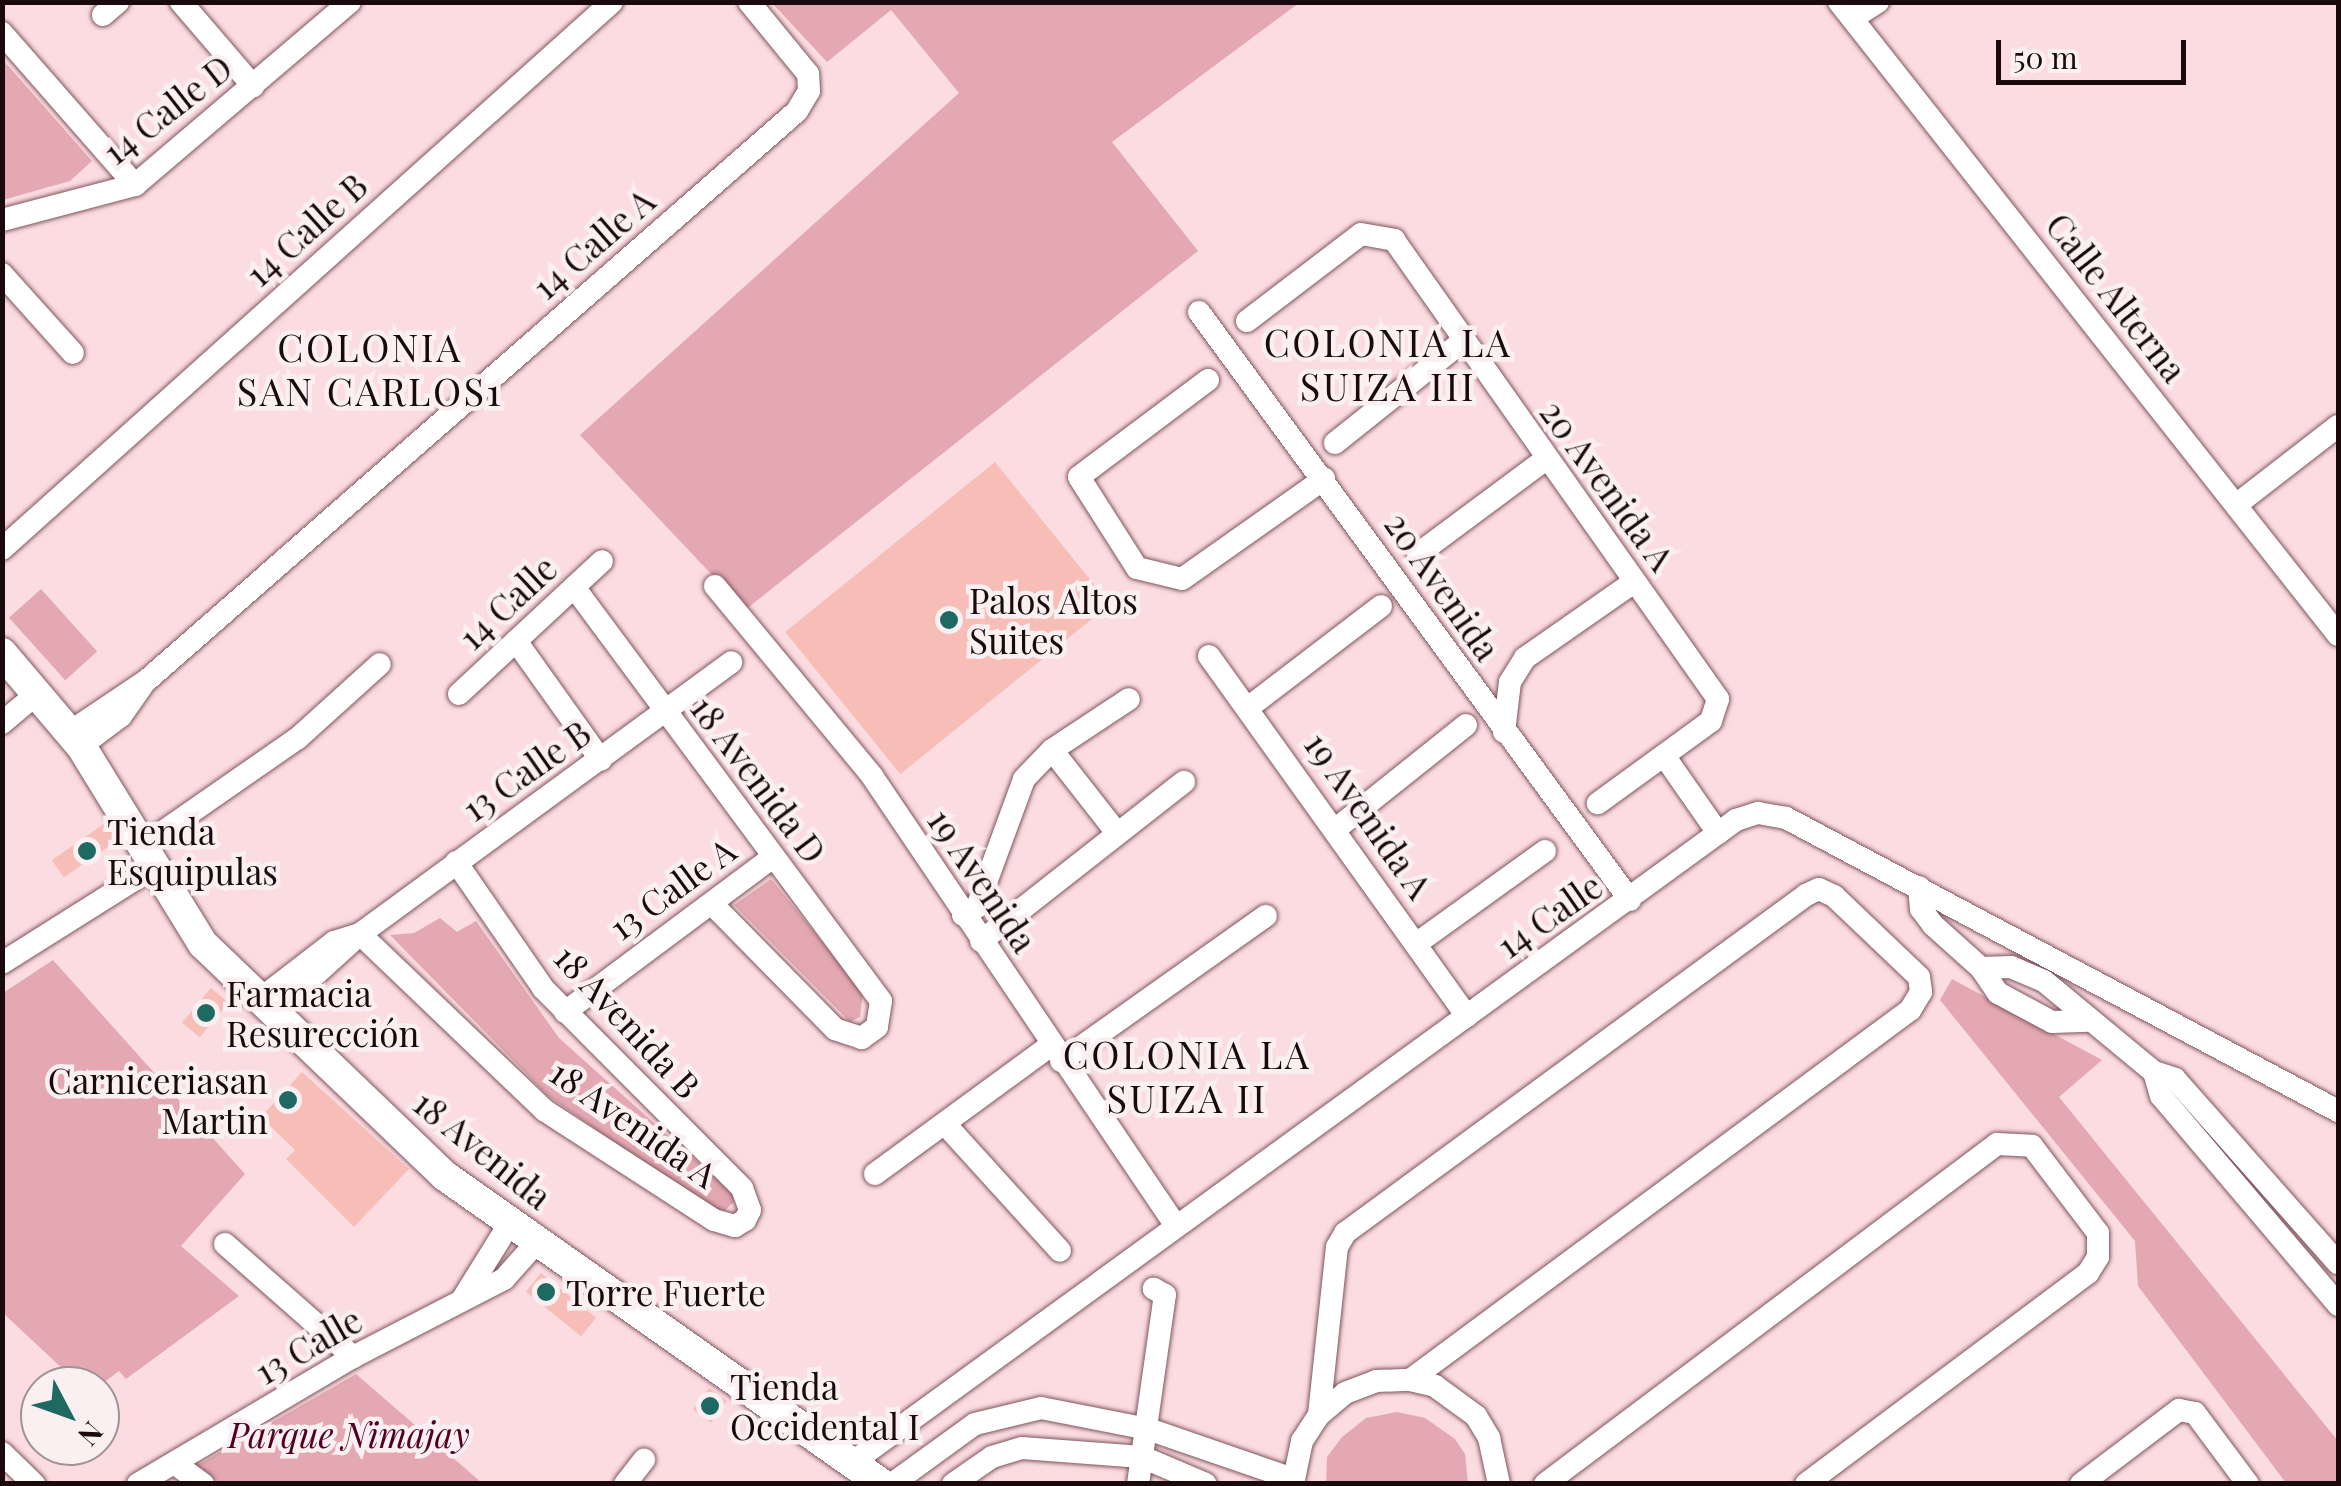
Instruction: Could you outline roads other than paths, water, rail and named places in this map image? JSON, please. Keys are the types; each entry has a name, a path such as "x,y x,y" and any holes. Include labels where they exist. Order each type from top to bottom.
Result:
{"street":[{"path":"181,2 253,86"},
{"name":"14 Calle D","path":"2,220 136,185 350,2"},
{"name":"14 Calle B","path":"2,548 612,2"},
{"name":"14 Calle A","path":"76,739 798,111 809,92 808,74 749,2"},
{"path":"1846,10 1878,2"},
{"name":"Calle Alterna","path":"1846,10 2338,635"},
{"path":"2,33 136,185"},
{"name":"20 Avenida A","path":"1247,321 1361,234 1394,240 1718,699 1720,712 1665,757"},
{"path":"2,274 73,353"},
{"name":"20 Avenida","path":"1200,312 1630,900"},
{"path":"1334,444 1463,341"},
{"path":"1208,380 1079,477 1138,568 1182,580 1324,479"},
{"path":"2236,505 2338,426"},
{"path":"1418,554 1546,459"},
{"name":"14 Calle","path":"459,694 602,561"},
{"path":"1504,732 1510,682 1525,658 1634,582"},
{"name":"19 Avenida","path":"715,586 872,776 1176,1226"},
{"name":"18 Avenida D","path":"574,587 881,1001 882,1014 862,1038 848,1037 712,904"},
{"path":"1250,706 1381,606"},
{"path":"516,641 600,760"},
{"name":"18 Avenida","path":"2,652 76,739 204,944 445,1176 882,1484"},
{"name":"19 Avenida A","path":"1210,656 1250,706 1467,1016"},
{"name":"13 Calle B","path":"267,1006 334,942 360,934 732,662"},
{"path":"2,963 147,857 298,738 380,664"},
{"path":"2,724 39,692"},
{"path":"963,915 976,907 1024,780 1052,750 1129,699"},
{"path":"1337,828 1466,725"},
{"path":"1052,750 1117,833"},
{"path":"1598,803 1665,757 1718,833"},
{"path":"982,942 1184,782"},
{"name":"14 Calle","path":"853,1462 1718,833 1758,813 1786,818 2338,1111"},
{"path":"1416,944 1545,850"},
{"name":"13 Calle A","path":"564,1012 773,857"},
{"name":"18 Avenida B","path":"456,862 564,1012 742,1188 750,1210 745,1220"},
{"path":"1920,887 1921,908 1933,925 1982,968 1998,993 2052,1022 2088,1021"},
{"path":"1319,1415 1338,1247 1346,1233 1806,895 1818,890 1834,896 1919,977 1921,992 1910,1010 1410,1380"},
{"path":"875,1174 945,1124 1266,916"},
{"name":"18 Avenida A","path":"360,934 544,1110 714,1220 735,1226 745,1220"},
{"path":"1982,968 2011,968 2070,996 2088,1021 2154,1072 2175,1080 2338,1263"},
{"path":"2154,1072 2161,1096 2338,1305"},
{"path":"945,1124 1060,1251"},
{"path":"1545,1484 1997,1144 2032,1146 2098,1233 2098,1257 2088,1274 1806,1484"},
{"path":"2224,1170 2244,1154"},
{"path":"462,1300 510,1223"},
{"name":"13 Calle","path":"138,1484 353,1358 504,1279 537,1242"},
{"path":"225,1244 353,1358"},
{"path":"1138,1484 1165,1294 1154,1289"},
{"path":"892,1484 975,1424 1042,1408 1148,1429 1293,1481 1302,1442 1319,1415 1345,1393 1376,1381 1410,1380 1435,1386 1476,1416 1489,1438 1499,1484"},
{"path":"2080,1484 2179,1410 2194,1413 2248,1484"},
{"path":"975,1424 992,1457"},
{"path":"953,1484 992,1457 1022,1448 1142,1457 1206,1484"},
{"path":"2,1453 34,1484"},
{"path":"626,1484 644,1460"},
{"path":"174,1462 203,1484"}],"place":[{"name":"Palos Altos Suites","path":"949,620"},
{"name":"Tienda Esquipulas","path":"87,851"},
{"name":"Farmacia Resurección","path":"206,1013"},
{"name":"Carniceriasan Martin","path":"288,1100"},
{"name":"Torre Fuerte","path":"546,1292"},
{"name":"Tienda Occidental I","path":"710,1406"}],"district":[{"name":"COLONIA LA SUIZA III","path":"1388,364"},
{"name":"COLONIA SAN CARLOS1","path":"370,369"},
{"name":"COLONIA LA SUIZA II","path":"1187,1076"}],"park label":[{"name":"Parque Nimajay","path":"349,1434"}]}
